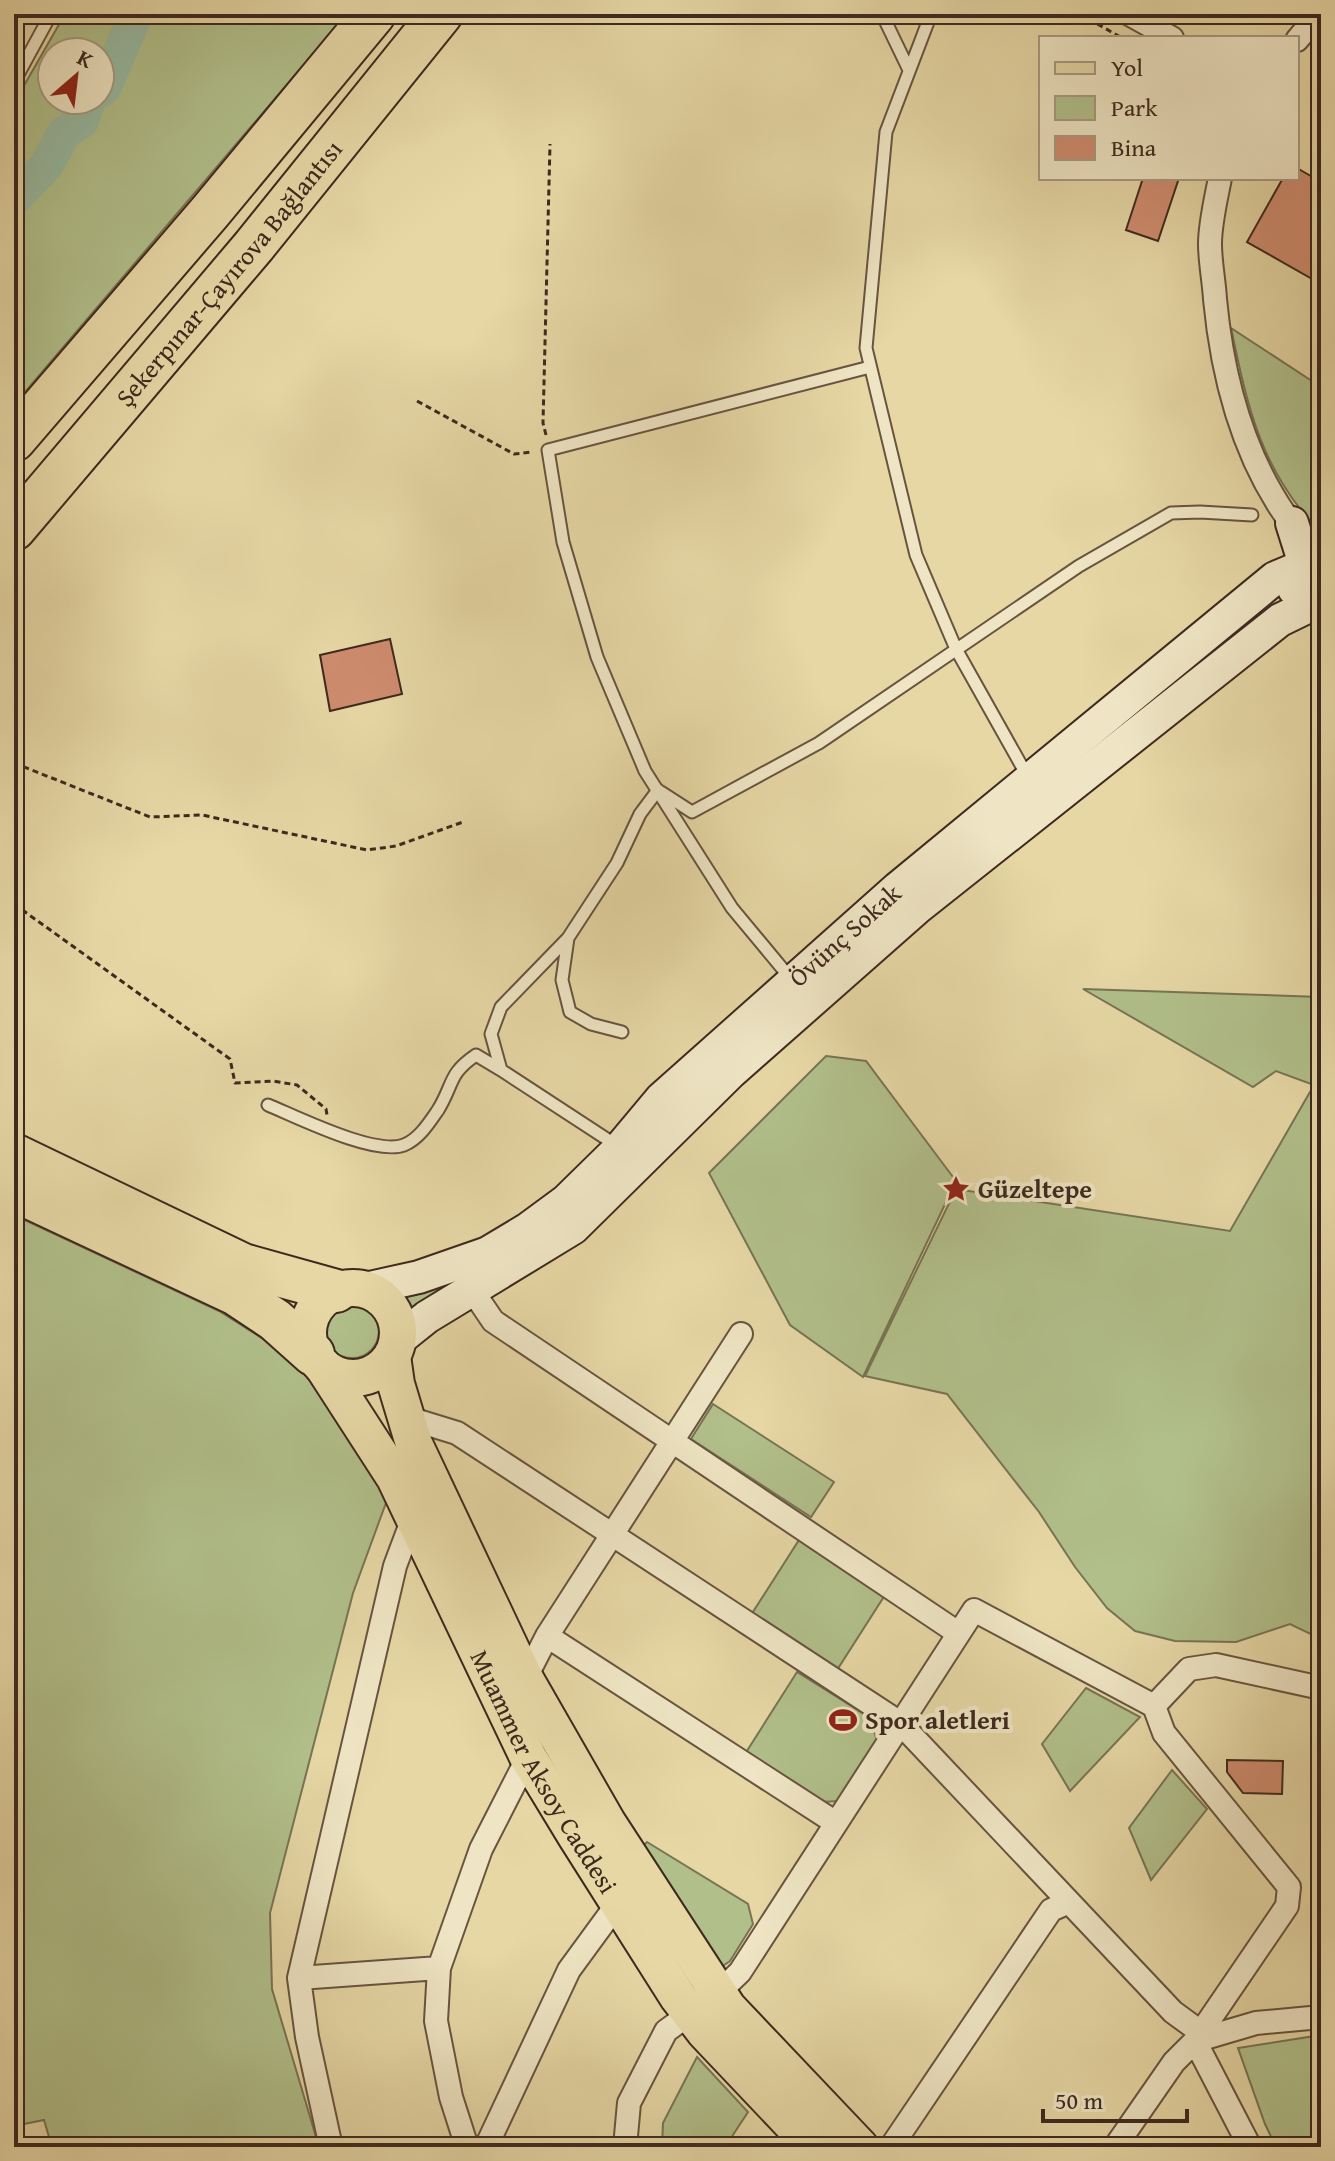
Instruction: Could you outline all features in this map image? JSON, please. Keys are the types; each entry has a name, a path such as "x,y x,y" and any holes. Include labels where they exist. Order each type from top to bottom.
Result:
{"highway":[{"path":"14,440 210,212 374,14"},
{"name":"Şekerpınar-Çayırova Bağlantısı","path":"14,529 254,246 441,14"},
{"path":"14,560 147,372"},
{"path":"14,1155 243,1265 350,1290"},
{"path":"14,1190 236,1294 275,1320 318,1360"}],"main road":[{"path":"395,1348 376,1372 354,1378 342,1376 318,1360 308,1339 308,1324 313,1310 323,1299 350,1290 387,1303 398,1327 396,1384 421,1458 525,1679 607,1822 703,2003 757,2041 860,2147"},
{"name":"Muammer Aksoy Caddesi","path":"318,1360 395,1478 528,1757 618,1903 703,2003 721,2051 814,2147"}],"street":[{"path":"1129,14 1168,36"},
{"path":"1299,38 1319,14"},
{"path":"1220,180 1210,243 1217,321 1229,392 1252,458 1292,523 1319,580"},
{"path":"1280,620 1290,603 1303,558 1292,523"},
{"name":"Övünç Sokak","path":"350,1290 419,1277 488,1253 528,1229 566,1201 620,1148 661,1099 898,888 1275,578 1294,570 1319,580 1280,620 917,908 730,1073 573,1228 427,1317 395,1348"},
{"path":"472,1290 493,1321 958,1633"},
{"path":"525,1679 547,1636 741,1334"},
{"path":"405,1417 457,1433 900,1723 1197,2036 1250,2147"},
{"path":"331,2147 307,2037 299,1978 395,1566 413,1518"},
{"path":"625,2147 629,2103 666,2031 740,1972 974,1610 1154,1706 1164,1733 1289,1887 1287,1906 1115,2147"},
{"path":"547,1636 836,1823"},
{"path":"1154,1706 1189,1669 1216,1665 1321,1688"},
{"path":"467,2147 451,2097 436,2021 439,1968 481,1849 528,1757"},
{"path":"891,2147 1051,1910 1069,1902"},
{"path":"486,2147 569,1970 618,1903"},
{"path":"299,1978 439,1968"},
{"path":"1197,2036 1256,2023 1321,2017"}],"lane":[{"path":"14,82 51,14"},
{"path":"882,14 909,70"},
{"path":"931,14 886,132 866,348 916,555 956,649 1030,780"},
{"path":"793,982 732,908 645,771 597,657 563,542 548,450 870,367"},
{"path":"658,790 692,812 819,743 1079,566 1171,513 1252,515"},
{"path":"501,1070 491,1034 501,1007 568,938 617,863 640,814 658,790"},
{"path":"568,938 562,980 570,1012 591,1024 622,1032"},
{"path":"268,1105 361,1142 401,1146 417,1138 438,1109 458,1067 476,1055 620,1148"}],"path":[{"path":"1080,14 1118,36"},
{"path":"417,401 514,454 548,450 543,423 550,144"},
{"path":"14,763 150,817 202,815 367,850 396,846 463,822"},
{"path":"14,904 230,1059 235,1083 273,1081 297,1085 326,1109 329,1130"}],"green space":[{"path":"65,14 127,14 116,36 52,36"},
{"path":"145,14 347,14 14,405 14,220 50,170 89,127 92,116 116,116 116,81"},
{"path":"36,65 36,116 66,116 14,183 14,103"},
{"path":"1231,328 1321,387 1321,533 1284,486 1260,438"},
{"name":"Güzeltepe","path":"1083,989 1321,997 1321,1639 1290,1624 1236,1642 1175,1641 1135,1631 1107,1608 1075,1567 1039,1512 947,1394 865,1376 956,1189 1230,1231 1314,1085 1276,1071 1253,1087"},
{"path":"826,1056 866,1061 956,1181 863,1377 790,1325 709,1173"},
{"path":"14,1215 219,1311 279,1349 331,1401 371,1461 387,1500 353,1593 270,1913 272,1989 319,2147 52,2147 44,2120 14,2126"},
{"path":"476,1266 411,1313 404,1294"},
{"path":"352,1304 371,1312 379,1331 371,1350 352,1358 333,1350 325,1331 333,1312"},
{"path":"713,1404 834,1482 811,1517 691,1439"},
{"path":"799,1540 885,1595 837,1670 751,1615"},
{"path":"797,1672 869,1717 877,1740 839,1801 821,1802 745,1754"},
{"path":"1086,1688 1140,1717 1070,1791 1042,1744"},
{"path":"1172,1770 1207,1809 1151,1880 1129,1828"},
{"path":"647,1842 748,1904 753,1924 730,1961 717,1970 639,1850"},
{"path":"1321,2035 1321,2147 1276,2147 1238,2048"},
{"path":"697,2057 748,2112 725,2147 698,2147 692,2142 689,2147 662,2147 663,2123"}],"building":[{"path":"1299,169 1321,182 1321,284 1247,242 1282,180 1299,180"},
{"path":"1142,180 1178,180 1158,241 1126,230"},
{"path":"390,639 402,694 330,711 320,655"},
{"path":"1227,1760 1283,1761 1282,1794 1243,1793 1227,1772"}],"waterway":[{"path":"116,61 136,14"},
{"path":"14,199 46,166 64,133 82,121 84,116"}],"place":[{"name":"Güzeltepe","path":"956,1189"},
{"name":"Spor aletleri","path":"843,1720"}]}
